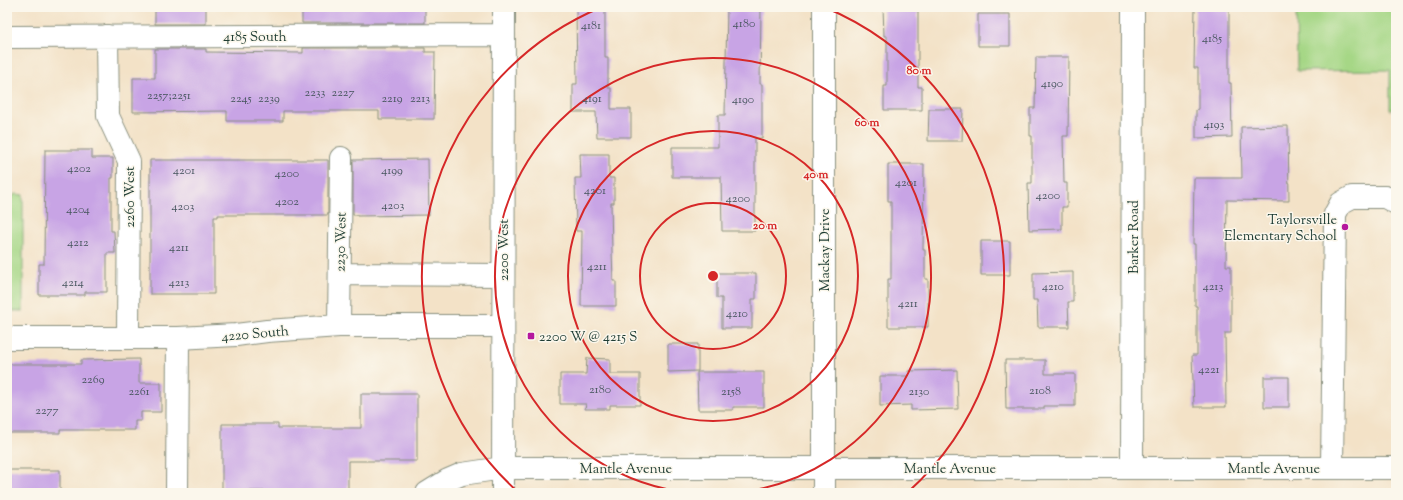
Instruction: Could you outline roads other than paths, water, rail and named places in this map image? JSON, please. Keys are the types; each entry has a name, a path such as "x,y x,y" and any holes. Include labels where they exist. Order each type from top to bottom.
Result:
{"street":[{"name":"2200 West","path":"503,493 504,7"},
{"name":"Mackay Drive","path":"824,7 824,493"},
{"name":"Barker Road","path":"1132,468 1133,7"},
{"name":"4185 South","path":"7,37 504,35"},
{"name":"2260 West","path":"107,36 108,116 129,161 128,338"},
{"name":"2230 West","path":"339,326 341,158"},
{"path":"1332,468 1335,214 1341,203 1352,197 1386,197 1396,203"},
{"path":"340,274 503,275"},
{"name":"4220 South","path":"7,338 178,338 236,335 267,331 339,326 503,326"},
{"path":"177,493 178,338"},
{"name":"Mantle Avenue","path":"427,493 448,480 462,474 503,468 1396,468"}],"place":[{"name":"Taylorsville Elementary School","path":"1345,227"},
{"name":"2200 W @ 4215 S","path":"531,336"}]}
